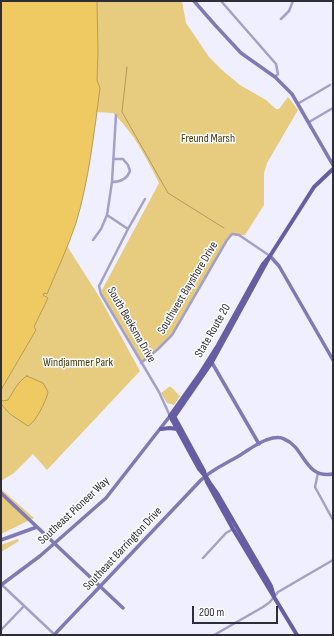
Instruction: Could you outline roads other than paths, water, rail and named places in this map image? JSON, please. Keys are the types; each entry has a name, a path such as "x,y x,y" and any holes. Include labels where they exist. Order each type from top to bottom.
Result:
{"main road":[{"name":"State Route 20","path":"172,417 212,362 270,256 314,187 333,169"},
{"name":"State Route 20","path":"172,417 211,356 263,264 270,256"},
{"path":"172,417 177,430 199,469 209,479 273,591 274,597"},
{"path":"172,417 204,471 206,482 270,593 274,597 297,635"},
{"path":"162,429 173,428 177,430"}],"street":[{"path":"194,1 214,25 241,53 274,76 292,94 333,165"},
{"path":"221,1 276,64 278,70 274,76"},
{"path":"281,19 289,11 293,1"},
{"path":"298,103 330,85"},
{"path":"309,122 333,108"},
{"path":"93,240 101,229 107,215 112,182 116,115"},
{"path":"112,182 119,182 124,179 130,171 128,165 123,159 114,159"},
{"path":"107,215 128,228 145,199"},
{"name":"South Beeksma Drive","path":"128,228 99,286 101,294 172,417"},
{"name":"Southwest Bayshore Drive","path":"141,363 172,335 227,240 232,234 239,236 270,256"},
{"path":"270,256 279,266 333,360"},
{"path":"211,356 212,362 260,444"},
{"name":"Southeast Pioneer Way","path":"1,585 55,543 110,494 166,422 172,417"},
{"name":"Southeast Barrington Drive","path":"54,635 205,476 272,438 285,439 293,444 304,462 318,473"},
{"path":"333,474 328,475 318,473 315,488 332,515 333,520"},
{"path":"1,493 123,608"},
{"path":"1,540 37,527"},
{"path":"203,558 226,533 233,529 240,533"},
{"path":"214,635 264,607 281,591 333,560"},
{"path":"1,585 54,635"},
{"path":"1,630 24,606"}],"waterway":[{"path":"127,67 122,112 168,193 224,228"}],"park label":[{"name":"Freund Marsh","path":"208,139"},
{"name":"Windjammer Park","path":"78,363"}]}
